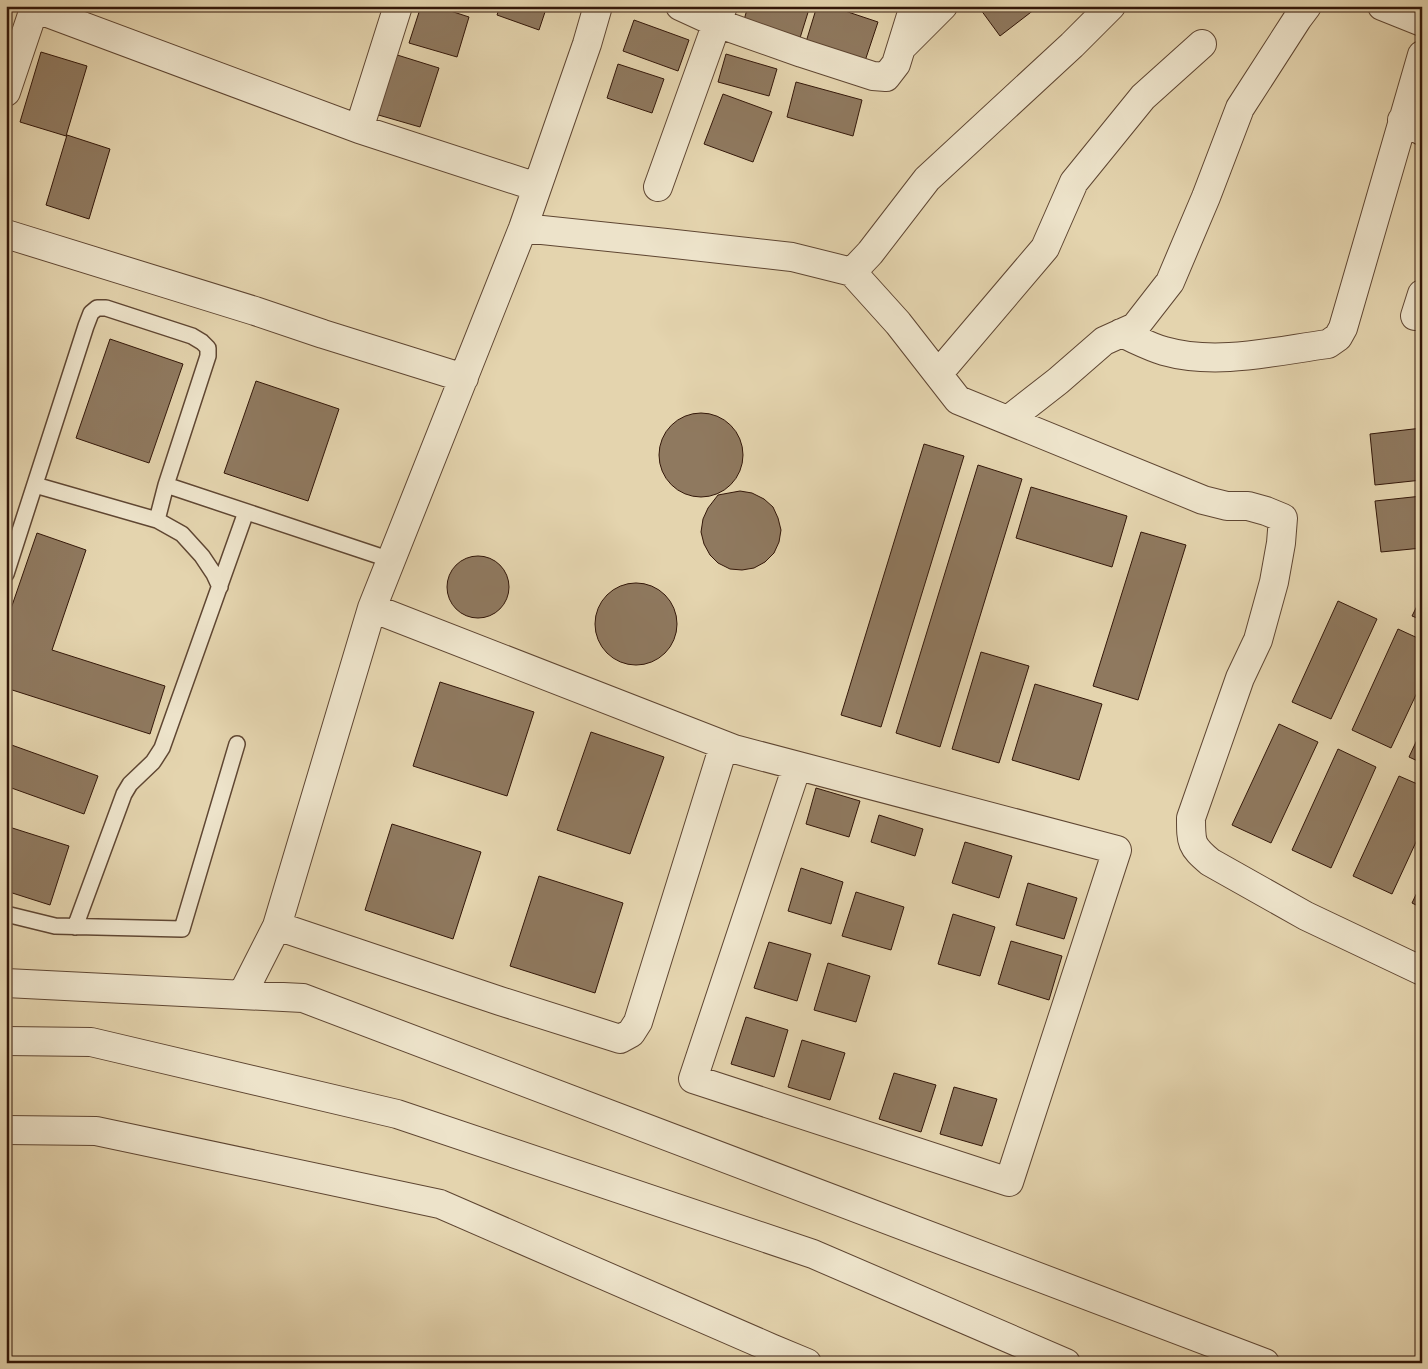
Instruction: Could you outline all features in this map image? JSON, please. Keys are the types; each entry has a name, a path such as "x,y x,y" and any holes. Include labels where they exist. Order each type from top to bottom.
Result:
{"street":[{"path":"359,129 398,6"},
{"path":"242,995 278,926 372,608 524,228 587,44 598,6"},
{"path":"680,6 720,15 873,76 886,77 896,64 914,6"},
{"path":"901,48 943,6"},
{"path":"852,272 870,253 927,179 1112,6"},
{"path":"1008,420 1058,381 1104,341 1135,327 1170,282 1206,197 1240,108 1307,6"},
{"path":"1382,6 1422,22"},
{"path":"6,92 35,7 359,129 537,187"},
{"path":"658,187 720,15"},
{"path":"938,374 1045,248 1074,182 1143,96 1202,44"},
{"path":"1122,333 1163,351 1190,356 1228,358 1328,344 1338,337 1343,328 1412,126 1422,55"},
{"path":"524,228 792,257 852,272 898,323 958,400 1203,500 1227,506 1248,506 1283,518 1274,582 1266,614 1258,640 1240,678 1192,818 1191,837 1197,850 1210,862 1306,916 1422,971"},
{"path":"6,234 464,378"},
{"path":"372,608 724,746 1117,850 1009,1182 692,1078 796,766"},
{"path":"278,926 500,1001 620,1039 631,1033 638,1022 724,746"},
{"path":"6,983 302,998 1265,1363"},
{"path":"6,1041 91,1042 397,1114 813,1254 1066,1363"},
{"path":"6,1130 96,1131 440,1204 807,1363"}],"lane":[{"path":"6,574 86,326 91,313 97,308 106,308 192,336 208,348 208,356 166,485 157,520"},
{"path":"35,485 157,520 182,534 202,556 220,587"},
{"path":"166,485 391,560"},
{"path":"76,927 124,794 130,784 154,762 162,748 246,512"},
{"path":"6,914 55,926 182,930 237,744"}],"building":[{"path":"421,6 435,6 469,17 457,57 409,43"},
{"path":"500,6 547,6 539,30 497,15"},
{"path":"748,6 810,6 800,38 744,20"},
{"path":"817,6 830,6 878,22 865,61 806,42"},
{"path":"978,6 1039,6 1000,36"},
{"path":"634,20 689,40 678,71 623,51"},
{"path":"41,52 87,66 66,136 20,122"},
{"path":"394,54 439,68 420,127 375,114"},
{"path":"726,54 777,69 769,96 718,82"},
{"path":"618,64 664,79 652,113 607,98"},
{"path":"796,82 862,100 853,136 787,117"},
{"path":"723,94 772,112 753,162 704,144"},
{"path":"67,135 110,149 89,219 46,205"},
{"path":"110,339 183,364 149,463 76,438"},
{"path":"256,381 339,409 308,501 224,473"},
{"path":"701,413 717,416 731,425 740,439 743,455 740,471 731,485 717,494 701,497 685,494 671,485 662,471 659,455 662,439 671,425 685,416"},
{"path":"1422,428 1422,480 1375,485 1370,434"},
{"path":"924,444 964,456 881,727 841,715"},
{"path":"978,465 1022,479 940,747 896,733"},
{"path":"1031,487 1127,516 1112,567 1016,538"},
{"path":"740,491 752,493 764,499 773,507 781,530 779,542 774,553 765,562 754,568 742,570 730,569 718,563 710,555 704,544 701,532 703,519 708,508 718,495"},
{"path":"1422,496 1422,548 1381,552 1375,501"},
{"path":"1141,532 1186,545 1138,700 1093,686"},
{"path":"37,533 86,550 52,650 165,686 150,734 6,688 6,623"},
{"path":"478,556 490,558 500,565 507,575 509,587 507,599 500,609 490,616 478,618 466,616 456,609 449,599 447,587 449,575 456,565 466,558"},
{"path":"636,583 652,586 665,595 674,608 677,624 674,640 665,653 652,662 636,665 620,662 607,653 598,640 595,624 598,608 607,595 620,586"},
{"path":"1422,596 1422,620 1412,616"},
{"path":"1338,601 1377,619 1331,719 1292,702"},
{"path":"1398,629 1422,640 1422,682 1391,748 1352,730"},
{"path":"981,652 1029,666 999,763 952,749"},
{"path":"440,682 534,712 507,796 413,766"},
{"path":"1035,684 1102,704 1079,780 1012,760"},
{"path":"1279,724 1318,742 1271,843 1232,825"},
{"path":"1422,729 1422,763 1409,757"},
{"path":"591,732 664,757 630,854 557,830"},
{"path":"6,743 98,776 84,814 6,786"},
{"path":"1338,749 1376,767 1331,868 1292,850"},
{"path":"1399,776 1422,786 1422,829 1392,894 1353,876"},
{"path":"816,788 860,801 849,837 806,824"},
{"path":"879,815 923,829 915,856 871,842"},
{"path":"392,824 481,852 453,939 365,910"},
{"path":"6,826 69,846 50,905 6,891"},
{"path":"965,842 1012,856 999,898 952,883"},
{"path":"801,868 843,882 831,924 788,911"},
{"path":"539,876 623,903 595,993 510,966"},
{"path":"1422,882 1422,908 1412,903"},
{"path":"1028,883 1077,898 1064,939 1016,925"},
{"path":"856,892 904,907 891,950 842,936"},
{"path":"953,914 995,927 980,976 938,964"},
{"path":"1011,941 1062,956 1049,1000 998,984"},
{"path":"769,942 811,954 797,1001 754,988"},
{"path":"828,963 870,976 856,1022 814,1010"},
{"path":"746,1017 788,1030 774,1077 731,1064"},
{"path":"802,1040 845,1053 830,1100 788,1087"},
{"path":"894,1073 936,1085 921,1132 879,1119"},
{"path":"954,1087 997,1099 982,1146 940,1134"}]}
